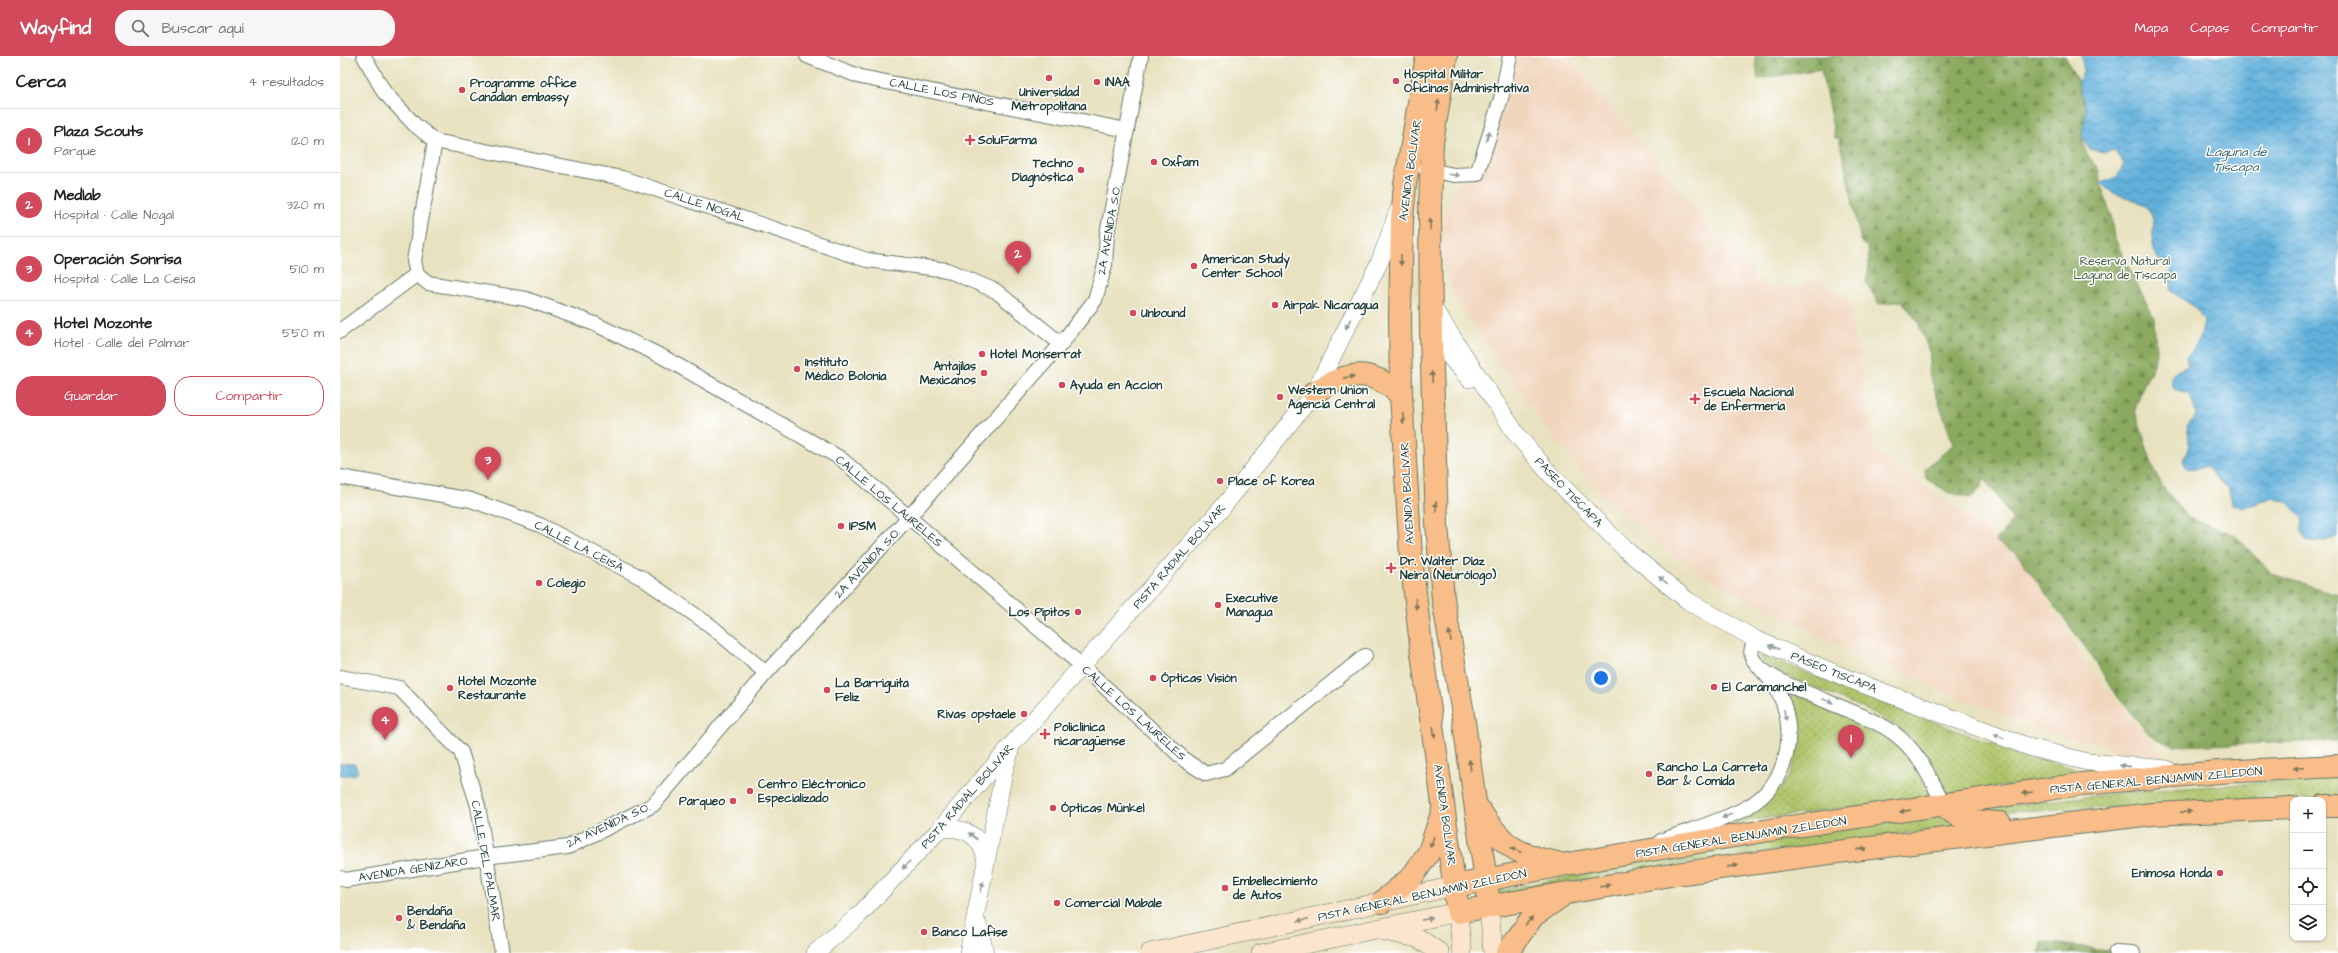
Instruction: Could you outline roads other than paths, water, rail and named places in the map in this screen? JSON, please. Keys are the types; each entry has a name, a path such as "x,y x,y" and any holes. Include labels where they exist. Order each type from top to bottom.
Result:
{"highway":[{"name":"AVENIDA BOLÍVAR","path":"1427,56 1407,175 1401,247 1401,395 1411,557 1421,646 1458,912"},
{"name":"AVENIDA BOLÍVAR","path":"1446,56 1432,143 1431,335 1439,564 1489,907"},
{"path":"1314,393 1331,382 1350,376 1370,376 1387,382 1401,395"},
{"name":"PISTA GENERAL BENJAMÍN ZELEDÓN","path":"1455,886 1567,864 1611,858 1776,829 2082,784 2219,772 2338,766"},
{"path":"1475,803 1492,830 1509,847 1531,858 1567,864"},
{"path":"1382,902 1412,877 1429,852 1444,805"},
{"path":"1944,805 1956,816 1978,822 2027,823 2152,814"},
{"name":"PISTA GENERAL BENJAMÍN ZELEDÓN","path":"1458,912 1676,874 2152,814 2290,808"},
{"path":"1507,953 1533,916 1566,893"}],"main road":[{"name":"PISTA GENERAL BENJAMÍN ZELEDÓN","path":"1150,953 1455,886"},
{"name":"AVENIDA BOLÍVAR","path":"1489,907 1493,953"},
{"name":"PISTA GENERAL BENJAMÍN ZELEDÓN","path":"1273,952 1458,912"},
{"name":"AVENIDA BOLÍVAR","path":"1458,912 1462,953"},
{"path":"1375,929 1418,938 1440,953"}],"street":[{"name":"CALLE NOGAL","path":"364,56 384,92 415,125 435,141 622,178 867,260 947,270 996,291 1061,344"},
{"name":"CALLE LOS PINOS","path":"807,56 861,76 1127,130"},
{"name":"2A AVENIDA S.O.","path":"485,857 568,847 653,805 766,673 909,516 1061,344 1095,300 1105,265 1107,234 1141,56"},
{"path":"1407,175 1432,171 1454,175 1477,174 1502,95 1510,56"},
{"path":"340,330 417,274 414,261 435,141"},
{"name":"PISTA RADIAL BOLÍVAR","path":"1015,741 1222,508 1314,393 1380,261 1407,175"},
{"name":"CALLE LOS LAURELES","path":"417,274 428,284 526,299 595,324 663,357 840,458 1082,666 1186,761 1206,774 1225,769 1365,656"},
{"name":"PASEO TISCAPA","path":"1431,305 1517,435"},
{"name":"PASEO TISCAPA","path":"1431,335 1550,474 1626,550 1688,601 1755,639 1849,679 2032,748 2088,762 2219,772"},
{"name":"CALLE LA CEISA","path":"340,477 472,500 540,525 642,578 711,626 766,673"},
{"path":"1611,858 1713,822 1746,807 1766,793 1782,769 1789,742 1783,706 1776,688 1751,654 1755,639"},
{"path":"1761,669 1785,683 1871,718 1893,732 1914,751 1923,763 1944,805"},
{"name":"CALLE DEL PALMAR","path":"340,677 399,688 461,752 478,806 485,857 502,953"},
{"name":"PISTA RADIAL BOLIVAR","path":"815,953 858,915 940,829 1015,741"},
{"name":"PISTA RADIAL BOLIVAR","path":"968,953 978,909 1005,767 1015,741"},
{"path":"940,829 960,829 973,836 981,844 986,866"},
{"name":"AVENIDA GENÍZARO","path":"340,878 346,880 485,857"},
{"path":"978,909 979,934 985,953"},
{"path":"831,953 858,915"},
{"path":"2116,952 2133,953"}],"water":[{"name":"Laguna de Tiscapa","path":"2081,56 2338,56 2338,538 2313,542 2306,540 2301,531 2302,518 2287,502 2273,497 2248,506 2242,507 2231,505 2229,489 2217,479 2207,467 2195,469 2186,468 2183,460 2189,444 2187,426 2196,414 2190,394 2174,389 2171,378 2174,372 2188,366 2186,357 2198,340 2202,331 2204,320 2196,308 2171,291 2172,278 2170,268 2160,261 2152,247 2154,227 2153,219 2147,208 2143,204 2112,192 2100,182 2117,177 2124,164 2114,150 2105,153 2089,149 2082,136 2086,108 2078,82 2084,71"},
{"path":"340,763 355,764 358,772 355,775 340,775"}],"place":[{"name":"Universidad Metropolitana","path":"1049,78"},
{"name":"Hospital Militar Oficinas Administrativa","path":"1396,81"},
{"name":"INAA","path":"1097,82"},
{"name":"Programme office Canadian embassy","path":"462,90"},
{"name":"SoluFarma","path":"970,140"},
{"name":"Oxfam","path":"1154,162"},
{"name":"Techno Diagnóstica","path":"1081,170"},
{"name":"American Study Center School","path":"1194,266"},
{"name":"Medlab","path":"1018,274"},
{"name":"Airpak Nicaragua","path":"1275,305"},
{"name":"Unbound","path":"1133,313"},
{"name":"Hotel Monserrat","path":"982,354"},
{"name":"Instituto Médico Bolonia","path":"797,369"},
{"name":"Antajilas Mexicanos","path":"984,373"},
{"name":"Ayuda en Accion","path":"1062,385"},
{"name":"Western Union Agencia Central","path":"1280,397"},
{"name":"Escuela Nacional de Enfermería","path":"1695,399"},
{"name":"Operación Sonrisa","path":"488,480"},
{"name":"Place of Korea","path":"1220,481"},
{"name":"IPSM","path":"841,526"},
{"name":"Dr. Walter Díaz Neira (Neurólogo)","path":"1391,568"},
{"name":"Colegio","path":"539,583"},
{"name":"Executive Managua","path":"1218,605"},
{"name":"Los Pipitos","path":"1078,612"},
{"name":"Ópticas Visión","path":"1153,678"},
{"name":"El Caramanchel","path":"1714,687"},
{"name":"Hotel Mozonte Restaurante","path":"450,688"},
{"name":"La Barriguita Feliz","path":"827,690"},
{"name":"Rivas opstaele","path":"1024,714"},
{"name":"Policlinica nicaragüense","path":"1045,734"},
{"name":"Hotel Mozonte","path":"385,740"},
{"name":"Plaza Scouts","path":"1851,758"},
{"name":"Rancho La Carreta Bar & Comida","path":"1649,774"},
{"name":"Centro Eléctronico Especializado","path":"750,791"},
{"name":"Parqueo","path":"733,801"},
{"name":"Ópticas Münkel","path":"1053,808"},
{"name":"Enimosa Honda","path":"2220,873"},
{"name":"Embellecimiento de Autos","path":"1225,888"},
{"name":"Comercial Mabale","path":"1057,903"},
{"name":"Bendaña & Bendaña","path":"399,918"},
{"name":"Banco Lafise","path":"924,932"}],"park label":[{"name":"Reserva Natural Laguna de Tiscapa","path":"2125,268"}]}
